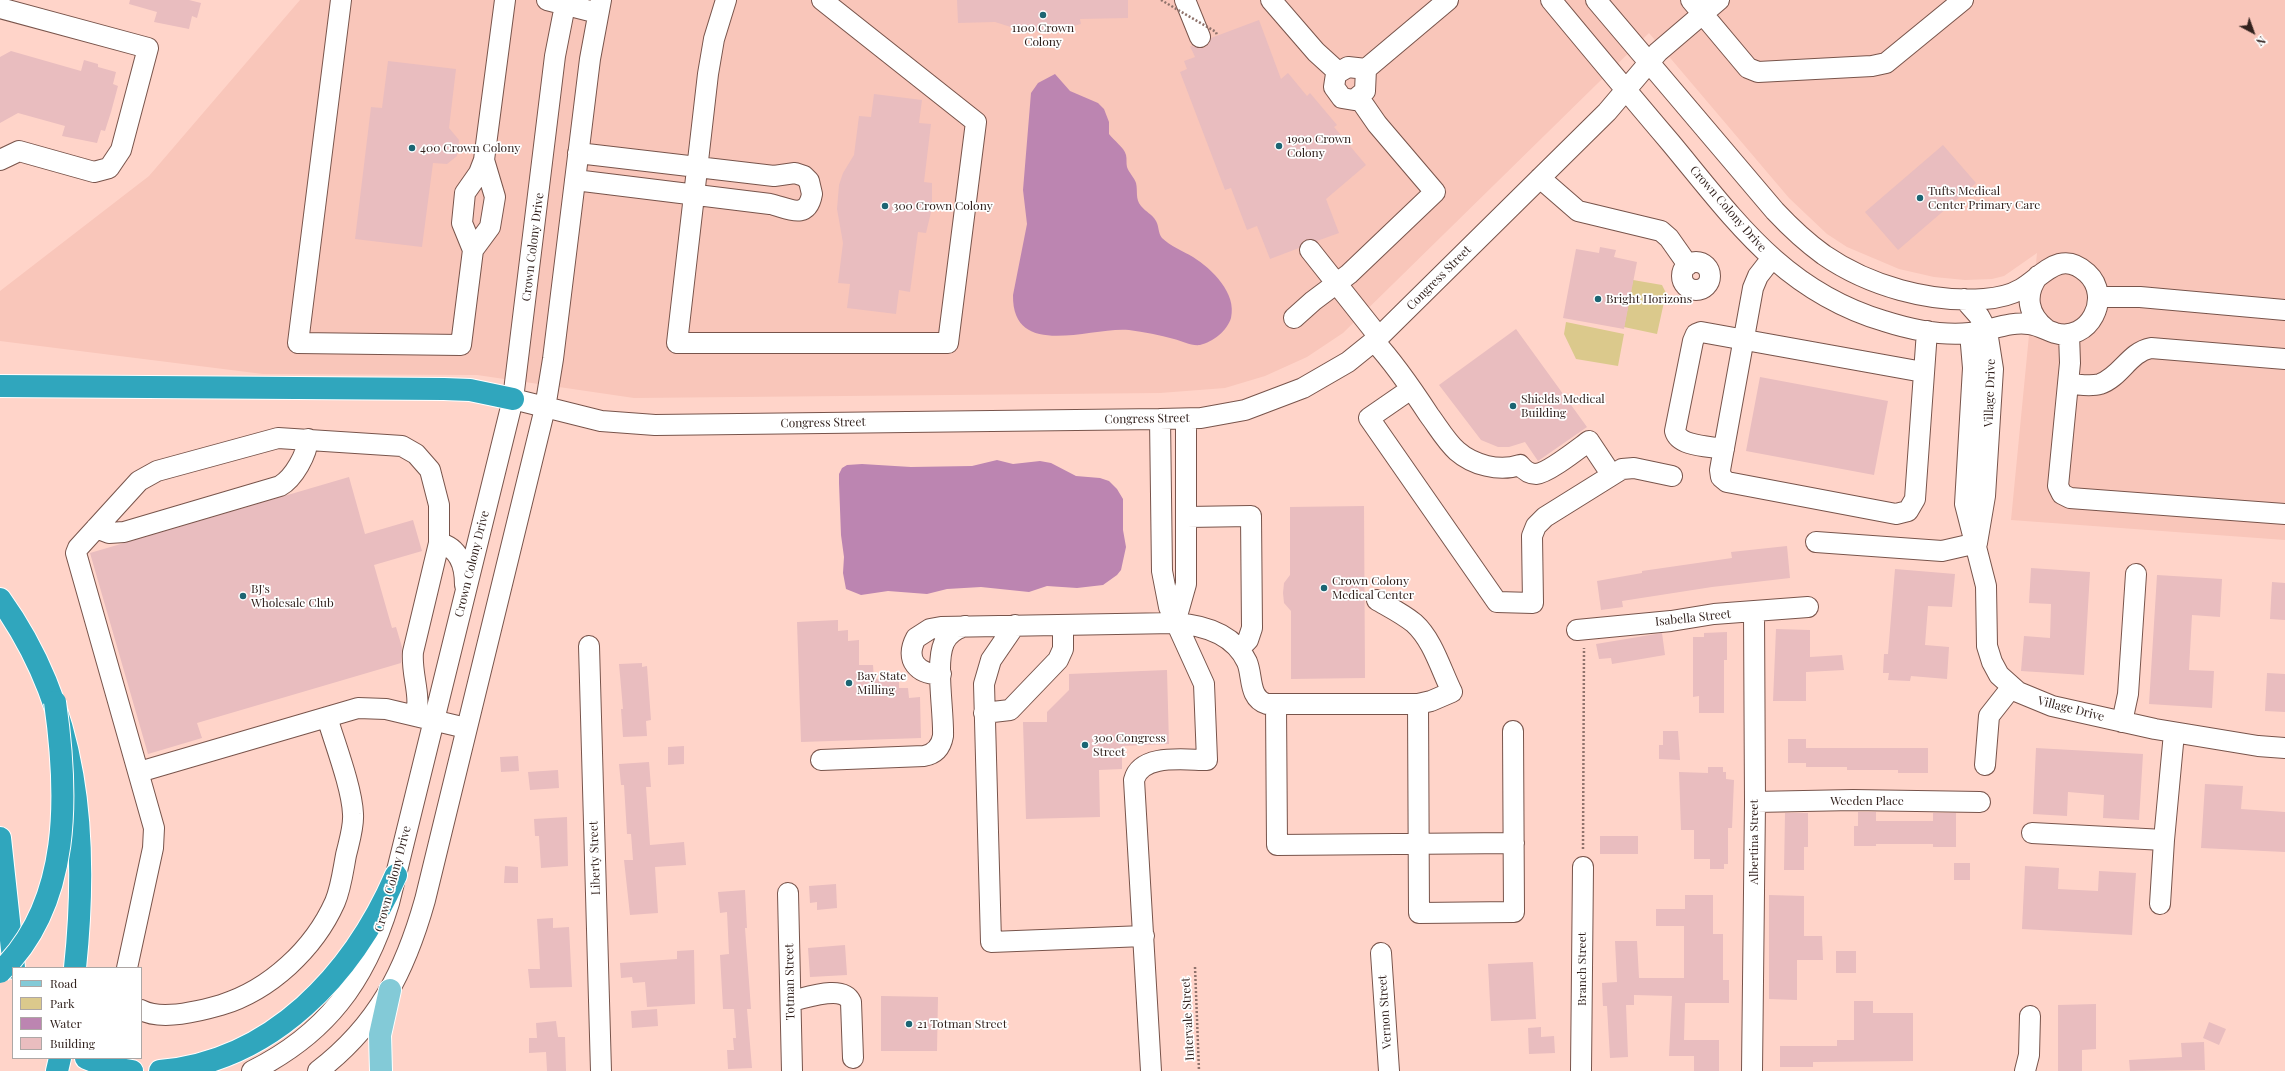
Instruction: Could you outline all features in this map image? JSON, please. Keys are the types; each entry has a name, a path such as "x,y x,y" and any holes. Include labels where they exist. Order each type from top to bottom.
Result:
{"highway":[{"path":"0,386 444,389 470,390 513,400"},
{"path":"0,599 22,631 37,660 55,702 68,748 76,795 80,890 75,967"},
{"path":"0,972 21,950 36,927 46,902 57,861 61,774 55,702"},
{"path":"0,838 14,967"},
{"path":"0,936 3,874"},
{"path":"160,1071 209,1062 240,1050 267,1035 304,1008 336,975 354,952 379,911 396,874"},
{"path":"57,1071 60,1059"},
{"path":"88,1059 108,1067 132,1071"}],"main road":[{"path":"381,1071 380,1035 390,990"}],"street":[{"path":"341,0 298,343 461,345 473,250 490,227 495,197 484,160"},
{"path":"473,250 462,223 465,193 479,173 484,160 505,0"},
{"path":"726,0 711,58 677,343 948,343 976,122 822,0"},
{"path":"1185,0 1209,36"},
{"path":"1271,0 1311,46 1338,72"},
{"path":"1366,69 1366,88 1359,98 1347,100 1337,94 1333,82 1338,72 1348,67 1366,69 1448,0"},
{"name":"Crown Colony Drive","path":"1551,0 1738,223 1772,258 1808,287 1835,301 1883,321 1927,331 1978,332 2021,323 2061,334 2069,334"},
{"path":"1596,0 1764,200 1797,234 1816,249 1850,270 1893,287 1931,296 1964,299 2003,297 2022,288 2039,274 2055,266 2072,265 2081,269 2093,279 2099,297 2096,311 2089,324 2069,334 2070,355 2068,384 2058,486 2065,496 2285,514"},
{"name":"Congress Street","path":"513,400 588,419 632,424 1160,420 1238,412 1288,395 1332,373 1377,339 1607,112 1697,7 1719,0"},
{"path":"1697,7 1748,68 1758,72 1872,66 1886,63 1962,0"},
{"path":"318,1071 342,1052 364,1029 390,990 405,962 416,931 545,408 590,60 600,6 559,2"},
{"name":"Crown Colony Drive","path":"252,1071 282,1055 310,1035 343,1000 361,972 382,927 396,874 425,718 466,591 513,400 556,56 559,2"},
{"path":"0,8 148,48 120,150 109,168 94,172 19,151 0,160"},
{"path":"1294,318 1313,301 1337,284 1435,192 1377,124 1359,98"},
{"path":"575,180 770,204 790,211 800,210 808,204 812,194 812,187 806,178 797,174 774,176 578,152"},
{"path":"784,209 776,200 774,190 777,181 788,174"},
{"path":"1540,178 1578,211 1661,231 1669,238 1688,265"},
{"path":"1310,250 1377,339 1446,440 1465,457 1482,465 1497,468 1520,465 1530,473 1539,473 1589,441 1611,474"},
{"path":"1772,258 1760,273 1754,284 1720,472 1721,477 1727,482 1896,514 1906,512 1914,503 1927,331"},
{"path":"2039,274 2030,291 2029,305 2035,319 2046,329"},
{"path":"2099,297 2140,297 2285,310"},
{"name":"Village Drive","path":"1964,299 1979,316 1978,332 1993,369 1985,496 1976,543 1986,586 1989,654 1995,669 2011,688 2034,700 2052,706 2174,733 2285,748"},
{"path":"1724,449 1682,441 1676,436 1676,428 1695,336 1704,332 1923,372"},
{"path":"2068,384 2094,385 2105,381 2119,372 2139,352 2151,348 2285,359"},
{"path":"1411,389 1369,418 1497,602 1533,603 1532,536 1536,526 1545,517 1611,474 1628,467 1672,476"},
{"path":"1176,623 1186,584 1186,418"},
{"path":"1151,1071 1144,936 1135,827 1135,777 1139,769 1150,762 1207,760 1204,684 1176,623 1166,596 1162,572 1160,420"},
{"path":"127,967 154,839 152,818 76,557 78,548 139,481 151,474 259,441 278,438 394,445 416,454 427,464 434,481 440,516 439,543 413,652 413,666 425,718"},
{"path":"96,528 110,533 124,532 280,486 292,475 304,454 308,439"},
{"path":"1187,516 1251,516 1252,628 1248,640 1238,649"},
{"path":"1816,542 1942,551 1976,543"},
{"path":"439,543 450,547 458,555 464,570 466,591"},
{"path":"2122,722 2128,694 2136,574"},
{"path":"941,674 922,672 915,664 912,651 916,638 930,629 967,626 1176,623 1198,626 1220,633 1230,640 1246,662 1256,697 1263,703 1276,705 1418,704 1431,702 1452,692 1430,645 1420,630 1406,618 1377,600"},
{"name":"Isabella Street","path":"1580,630 1714,614 1808,607"},
{"name":"Albertina Street","path":"1752,1071 1755,802 1754,612"},
{"path":"1015,625 986,671 984,684 991,942 1144,936"},
{"path":"984,713 1010,710 1058,660 1064,649 1063,625"},
{"path":"821,760 924,756 935,752 943,736 941,655 944,641 954,630 967,626"},
{"name":"Liberty Street","path":"589,646 601,1071"},
{"path":"1985,765 1989,716 2011,688"},
{"path":"1418,704 1419,913 1514,912 1513,731"},
{"path":"1276,705 1277,845 1514,843"},
{"path":"139,772 358,708 372,707 466,728"},
{"path":"142,1010 157,1014 184,1013 234,1000 255,990 283,971 302,952 323,924 339,889 353,819 352,804 327,717"},
{"path":"2160,904 2164,840 2174,733"},
{"name":"Weeden Place","path":"1755,802 1853,800 1980,802"},
{"path":"2032,833 2164,840"},
{"name":"Branch Street","path":"1581,1071 1583,867"},
{"name":"Totman Street","path":"788,893 792,1071"},
{"name":"Vernon Street","path":"1381,953 1389,1071"},
{"path":"791,1001 821,993 844,994 848,997 851,1002 853,1058"},
{"path":"2025,1071 2029,1055 2030,1016"}],"path":[{"path":"1161,0 1216,32 1209,36"},
{"path":"1580,630 1583,867"},
{"name":"Intervale Street","path":"1194,967 1200,1071"}],"shaded area":[{"path":"300,0 2285,0 2285,540 2011,520 2037,253 2004,276 1992,279 1965,280 1934,277 1899,269 1847,247 1827,234 1789,198 1649,33 1343,333 1307,357 1265,376 1225,388 1160,393 634,398 477,375 263,374 0,341 0,291 149,176"}],"green space":[{"path":"1633,280 1662,285 1666,293 1657,334 1624,327"},
{"path":"1566,322 1624,334 1618,366 1576,359 1564,334"}],"water":[{"path":"1055,74 1070,91 1098,103 1104,109 1109,122 1109,134 1125,152 1127,167 1136,183 1137,198 1139,203 1156,221 1162,238 1208,268 1227,291 1232,309 1231,318 1223,331 1214,339 1205,344 1193,345 1163,336 1129,330 1113,330 1057,336 1040,334 1026,328 1016,315 1013,295 1027,224 1023,190 1031,93 1038,83"},
{"path":"997,460 1013,464 1040,461 1051,463 1076,476 1100,478 1109,481 1117,489 1123,499 1123,530 1126,547 1121,570 1117,575 1103,585 1077,588 1047,586 1029,592 981,587 947,589 927,594 888,591 861,595 846,589 843,573 844,557 841,535 839,483 839,474 842,468 847,465 862,464 911,467 972,466"}],"building":[{"path":"130,0 189,0 201,3 197,18 192,16 189,29 154,22 157,12 129,4"},
{"name":"1100 Crown Colony","path":"957,0 1128,0 1128,18 1080,19 1081,24 1067,28 1037,32 1017,29 995,22 958,23"},
{"name":"1900 Crown Colony","path":"1259,20 1281,79 1288,73 1307,96 1310,93 1337,125 1334,127 1366,165 1326,199 1339,233 1317,241 1308,239 1303,241 1299,248 1270,259 1257,226 1247,230 1231,188 1225,190 1180,72 1187,69 1184,61 1195,57 1190,46 1204,48 1209,44 1211,38"},
{"path":"11,51 81,71 84,60 98,64 98,67 116,72 113,84 118,86 105,131 101,130 97,143 62,136 65,126 18,113 0,123 0,57"},
{"name":"400 Crown Colony","path":"388,61 456,69 449,128 459,140 457,156 447,164 433,163 422,247 355,239 371,107 382,108"},
{"name":"300 Crown Colony","path":"874,94 922,100 919,123 931,124 924,182 932,183 932,208 926,233 918,232 910,292 899,290 896,314 847,308 850,284 838,283 843,243 837,209 839,185 843,173 854,155 859,116 871,117"},
{"name":"Tufts Medical Center Primary Care","path":"1943,145 1976,183 1898,250 1865,212"},
{"name":"Bright Horizons","path":"1600,247 1616,250 1614,257 1637,262 1624,329 1563,318 1576,249 1599,253"},
{"name":"Shields Medical Building","path":"1516,329 1587,427 1538,461 1525,442 1509,447 1498,447 1481,440 1439,385"},
{"path":"1760,377 1888,401 1874,475 1746,451"},
{"name":"BJ's Wholesale Club","path":"349,477 365,534 413,520 422,551 374,565 392,628 396,627 402,647 401,663 197,723 202,738 148,754 90,553"},
{"name":"Crown Colony Medical Center","path":"1364,506 1365,678 1291,679 1291,611 1284,603 1283,593 1284,583 1290,575 1290,507"},
{"path":"1787,546 1790,578 1712,587 1622,601 1623,607 1601,610 1597,581 1642,573 1642,571 1732,558 1731,552"},
{"path":"2031,568 2090,572 2084,675 2021,671 2024,636 2050,638 2051,604 2029,603"},
{"path":"1895,569 1955,574 1952,607 1928,606 1925,645 1949,647 1947,679 1911,676 1910,681 1888,680 1889,673 1883,673 1884,654 1888,654"},
{"path":"2157,575 2222,579 2220,617 2192,615 2189,670 2214,671 2212,708 2149,704"},
{"path":"2272,582 2285,583 2285,620 2270,619"},
{"name":"Bay State Milling","path":"838,620 838,631 848,630 848,641 859,640 859,665 873,665 874,679 899,678 899,688 908,688 909,698 920,697 921,738 801,742 797,622"},
{"path":"1776,629 1810,630 1810,657 1842,655 1844,670 1806,672 1806,701 1773,701"},
{"path":"1727,632 1727,660 1724,660 1724,713 1699,713 1699,696 1693,697 1693,637 1704,637 1704,633"},
{"path":"1662,633 1665,655 1612,664 1611,658 1599,659 1596,644"},
{"path":"642,663 642,667 647,666 651,720 646,721 647,736 623,737 621,709 623,709 619,664"},
{"name":"300 Congress Street","path":"1167,670 1169,744 1122,746 1122,769 1099,770 1100,817 1026,819 1023,722 1047,722 1047,712 1069,690 1069,674"},
{"path":"2267,673 2285,674 2285,712 2265,711"},
{"path":"1663,731 1678,731 1680,760 1659,759 1659,745 1663,745"},
{"path":"1788,739 1806,739 1806,748 1928,748 1928,773 1898,773 1898,770 1847,770 1847,767 1806,767 1806,763 1788,763"},
{"path":"684,746 684,764 668,765 668,747"},
{"path":"2036,748 2143,754 2139,820 2103,818 2104,795 2068,792 2067,816 2033,814"},
{"path":"518,756 519,771 501,772 500,757"},
{"path":"649,762 651,787 646,787 650,845 684,842 686,865 655,867 658,913 630,915 624,860 633,860 631,834 627,834 624,785 621,785 619,764"},
{"path":"1708,767 1723,767 1723,772 1726,772 1726,779 1734,780 1732,828 1728,828 1728,864 1724,864 1724,869 1710,869 1710,859 1694,859 1694,830 1681,830 1679,772 1708,773"},
{"path":"558,770 559,788 530,790 528,772"},
{"path":"2205,784 2243,786 2241,809 2285,812 2285,852 2201,848"},
{"path":"1858,812 1876,812 1876,821 1933,821 1933,813 1956,813 1956,847 1933,847 1933,844 1876,844 1876,846 1854,846 1854,826 1858,826"},
{"path":"1785,813 1808,813 1808,847 1804,847 1804,870 1784,870"},
{"path":"567,817 568,866 541,868 539,836 535,836 534,819"},
{"path":"1600,836 1638,836 1638,854 1600,854"},
{"path":"1954,863 1970,863 1970,880 1954,880"},
{"path":"505,866 518,867 518,883 504,883"},
{"path":"2025,866 2059,868 2058,889 2098,891 2099,871 2136,873 2132,935 2022,929"},
{"path":"836,884 837,908 817,910 817,902 810,903 809,886"},
{"path":"745,890 747,928 745,928 751,1009 747,1009 752,1068 728,1069 727,1050 734,1050 733,1038 736,1038 734,1009 723,1009 720,955 729,954 727,912 720,913 718,892"},
{"path":"1685,895 1713,895 1713,934 1723,934 1723,980 1729,980 1729,1003 1685,1003 1684,1040 1719,1040 1719,1071 1694,1071 1694,1056 1669,1056 1672,996 1634,995 1634,1005 1626,1005 1628,1057 1610,1058 1607,1006 1603,1006 1602,983 1617,982 1615,941 1637,941 1639,978 1684,978 1684,926 1656,926 1656,909 1685,909"},
{"path":"1769,895 1804,896 1804,936 1822,936 1823,960 1797,960 1797,1000 1769,999"},
{"path":"553,918 553,928 569,927 572,987 530,988 528,969 540,969 537,919"},
{"path":"845,945 847,975 810,977 808,948"},
{"path":"694,950 695,1004 647,1007 645,982 633,983 632,977 621,978 620,963 677,959 677,951"},
{"path":"1836,951 1856,951 1856,973 1836,973"},
{"path":"1533,962 1536,1019 1491,1021 1488,964"},
{"name":"21 Totman Street","path":"881,996 938,997 937,1051 881,1051"},
{"path":"1854,1001 1873,1001 1873,1013 1913,1013 1913,1061 1813,1062 1813,1067 1780,1067 1780,1046 1837,1046 1837,1040 1854,1040"},
{"path":"2096,1004 2096,1049 2082,1050 2082,1071 2058,1071 2058,1005"},
{"path":"657,1009 658,1026 632,1028 631,1011"},
{"path":"556,1021 558,1037 565,1037 566,1071 547,1071 546,1052 529,1053 529,1038 537,1038 536,1023"},
{"path":"2209,1022 2226,1029 2219,1045 2203,1038"},
{"path":"1541,1027 1541,1037 1554,1036 1555,1053 1529,1054 1528,1028"},
{"path":"2204,1042 2205,1070 2130,1071 2129,1060 2182,1057 2181,1043"}],"place":[{"name":"1100 Crown Colony","path":"1043,15"},
{"name":"1900 Crown Colony","path":"1279,146"},
{"name":"400 Crown Colony","path":"412,148"},
{"name":"Tufts Medical Center Primary Care","path":"1920,198"},
{"name":"300 Crown Colony","path":"885,206"},
{"name":"Bright Horizons","path":"1598,299"},
{"name":"Shields Medical Building","path":"1513,406"},
{"name":"Crown Colony Medical Center","path":"1324,588"},
{"name":"BJ's Wholesale Club","path":"243,596"},
{"name":"Bay State Milling","path":"849,683"},
{"name":"300 Congress Street","path":"1085,745"},
{"name":"21 Totman Street","path":"909,1024"}]}
